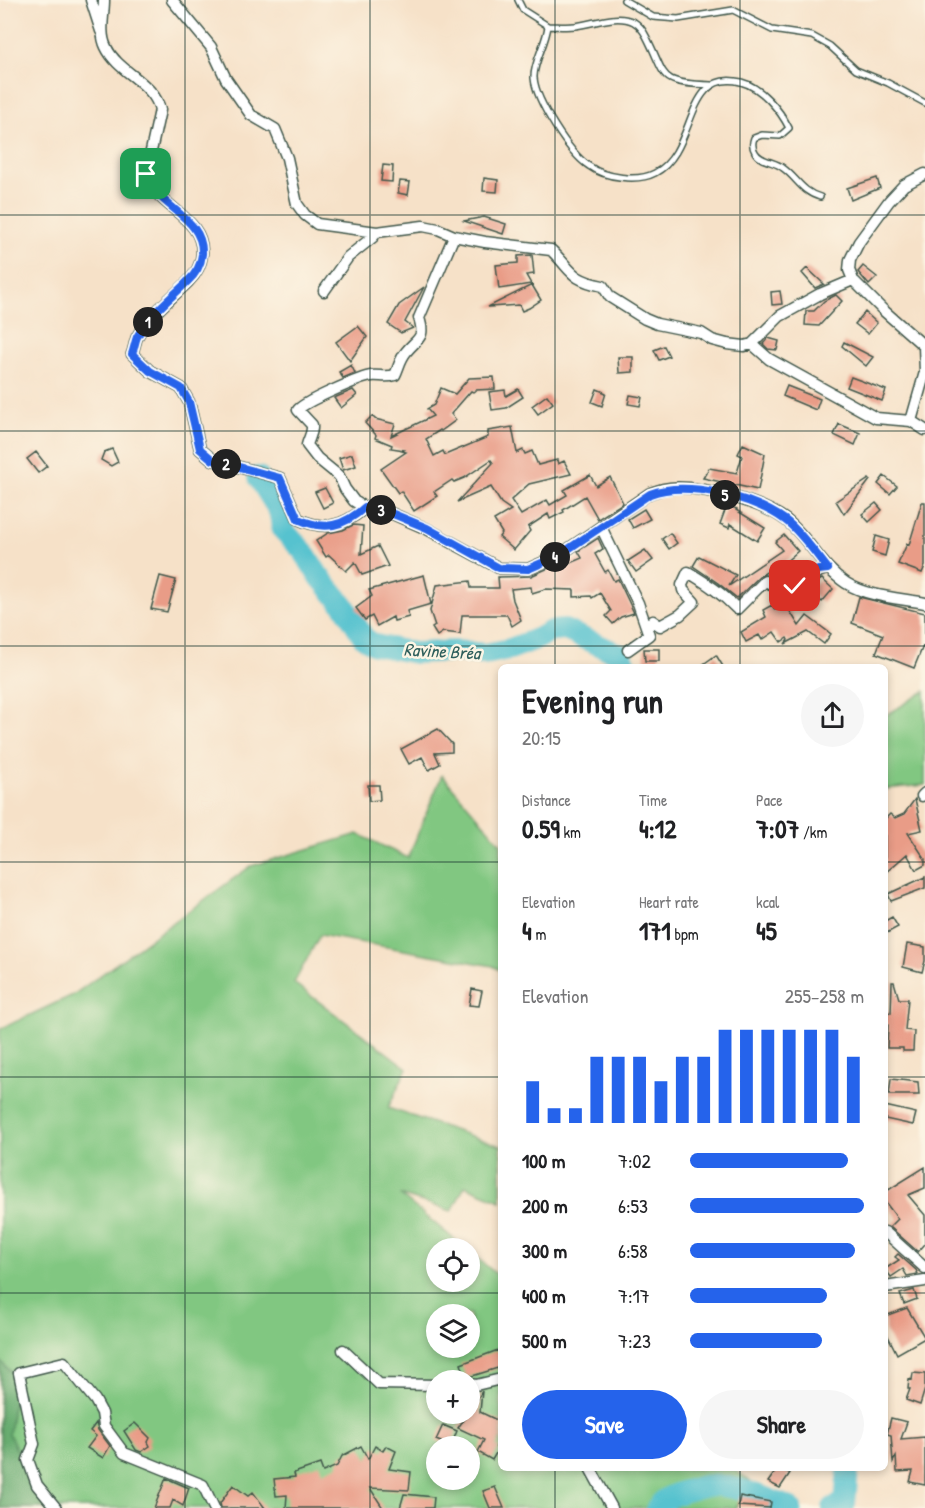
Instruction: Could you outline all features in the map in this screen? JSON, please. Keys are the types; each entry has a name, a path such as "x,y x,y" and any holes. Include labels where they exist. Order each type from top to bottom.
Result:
{"street":[{"path":"91,0 106,48 120,65 152,92 158,100 160,110 146,174 148,183 155,193 173,206 193,226 202,244 201,265 191,279 156,312 137,337 132,354 150,371 181,388 189,402 200,449 213,460 280,478 298,519 312,525 329,527 352,519 365,507"},
{"path":"102,34 104,0"},
{"path":"172,0 211,47 226,79 251,115 275,129 287,158 297,204 305,215 317,224 378,232 423,226 454,236 485,242 551,249 572,274 584,282 603,286 609,297 645,319 657,324 702,333 712,340 744,346 752,344 780,316 820,294 853,280"},
{"path":"911,421 925,372 924,346 853,280 849,270 850,260 859,242 889,201 904,185 925,174"},
{"path":"324,291 348,257 378,232"},
{"path":"454,236 419,318 422,335 401,358 395,375 387,378 371,376 362,379 315,398 301,405 298,410 312,424 313,432 307,445 339,476 354,501 365,507 386,511 427,528 499,568 528,569 558,556 650,494 664,489 687,488 710,491 753,504 785,520 828,569 847,584 865,592 925,603"},
{"path":"752,344 769,359 876,418 911,421 925,430"},
{"path":"601,527 627,578 649,635 628,650"},
{"path":"647,628 653,621 660,626 680,615 694,602 683,590 682,585 688,572 709,584 737,609 765,581 778,587 795,586 809,580 818,570 828,569"},
{"path":"888,1235 925,1268"},
{"path":"888,1287 925,1281"},
{"path":"343,1350 379,1384 426,1385"},
{"path":"56,1508 37,1485 28,1460 34,1444 19,1373 64,1362 95,1400 102,1413 104,1426 124,1453 202,1485 214,1508"},
{"path":"480,1384 498,1380"},
{"path":"592,1471 612,1508"}],"lane":[{"path":"518,0 523,10 548,26 572,27 621,18 636,23 643,31 664,74 685,84 711,85"},
{"path":"624,0 653,17 678,19 733,10 772,30 812,36 830,46 856,70 888,83 925,103"},
{"path":"548,26 547,38 534,67 534,80 556,128 589,166 605,173 641,177 654,173 667,165 681,146 701,94 721,80 734,80 748,84 774,105 788,125 788,131 780,136 757,137 752,142 753,149 761,158 782,166 804,191 820,197"}],"green space":[{"path":"925,691 925,785 888,789 888,714"},
{"path":"442,775 498,840 498,969 493,966 320,935 294,983 407,1068 388,1108 498,1145 498,1200 465,1186 452,1211 400,1195 453,1238 426,1238 426,1292 480,1292 480,1260 498,1275 498,1471 737,1471 755,1485 735,1508 0,1508 0,1029 73,995 251,866 358,834 408,858"},
{"path":"0,1361 17,1377 9,1434 32,1479 56,1508 0,1508"}],"building":[{"path":"383,165 393,166 392,182 381,181"},
{"path":"484,178 498,180 497,192 483,191"},
{"path":"877,178 880,188 851,200 847,188"},
{"path":"400,181 410,182 408,195 398,193"},
{"path":"484,217 506,224 503,234 464,221"},
{"path":"532,255 534,274 526,275 531,284 499,289 496,265 518,263 518,256"},
{"path":"863,266 877,277 869,285 858,272"},
{"path":"807,268 824,284 815,288 802,273"},
{"path":"532,285 541,300 529,308 522,311 519,305 488,307"},
{"path":"424,287 405,322 413,328 401,333 388,324 399,305"},
{"path":"780,291 782,304 772,305 771,292"},
{"path":"836,295 842,301 819,326 805,325 806,311 814,311 824,301"},
{"path":"865,312 877,323 868,334 855,324"},
{"path":"358,326 367,337 350,361 336,342"},
{"path":"768,338 779,341 777,350 768,349 763,344"},
{"path":"844,342 873,357 866,366 842,346"},
{"path":"664,346 669,356 659,360 654,350"},
{"path":"618,357 633,357 633,372 619,373"},
{"path":"351,365 355,373 343,378 339,372"},
{"path":"494,377 495,389 471,391 451,414 456,420 426,439 434,456 443,451 445,455 488,437 488,431 512,427 517,453 523,450 525,454 532,451 538,465 557,460 558,464 564,461 571,474 529,484 511,500 521,515 547,500 550,505 567,495 564,490 590,475 596,486 610,477 623,503 598,519 585,496 563,510 564,512 550,519 548,514 528,527 530,531 514,550 499,537 502,533 494,520 511,510 501,503 491,487 457,502 493,463 491,460 464,478 454,482 452,480 434,492 437,496 414,511 401,491 398,493 381,469 406,452 391,448 392,445 375,438 376,435 365,423 372,416 375,419 395,424 391,436 433,416 427,409 434,405 441,388 455,394 469,378"},
{"path":"851,377 886,390 882,401 847,387"},
{"path":"787,386 820,399 816,410 783,396"},
{"path":"518,389 523,397 506,408 492,410 489,392 505,390 506,396"},
{"path":"597,389 606,393 602,406 592,402"},
{"path":"353,390 357,395 341,408 334,398"},
{"path":"547,395 553,403 538,414 532,406"},
{"path":"630,395 642,397 640,406 628,404"},
{"path":"839,424 860,433 855,445 834,435"},
{"path":"743,444 765,454 758,490 703,478 709,468 737,473 742,456 738,454"},
{"path":"112,449 118,462 111,466 101,460 104,452"},
{"path":"36,452 47,466 38,473 27,459"},
{"path":"352,454 356,466 343,470 339,458"},
{"path":"884,476 897,486 890,494 878,484"},
{"path":"870,480 844,514 836,501"},
{"path":"325,488 333,503 323,508 315,492"},
{"path":"922,502 925,502 925,566 922,573 898,564 907,544 909,545"},
{"path":"876,503 882,510 869,522 862,514"},
{"path":"727,505 765,528 757,541 730,524 729,528 720,524"},
{"path":"644,509 650,519 633,528 628,519"},
{"path":"353,525 363,526 361,554 378,546 388,566 362,575 355,562 346,571 329,555 326,557 316,541 328,533"},
{"path":"670,533 677,543 669,549 662,539"},
{"path":"784,535 798,551 783,564 782,562 760,576 737,598 693,566 699,556 736,575 729,586 782,550 775,542"},
{"path":"876,536 889,540 885,556 872,552"},
{"path":"598,538 603,549 595,554 605,572 608,570 614,581 618,579 634,613 621,617 613,624 606,616 611,611 600,593 592,598 591,596 574,597 574,590 545,589 532,593 531,587 511,589 521,620 512,626 507,615 462,615 460,634 443,632 437,636 432,628 435,626 430,611 437,585 470,581 471,588 499,588 498,577 531,576 553,566 554,570 582,558 578,551"},
{"path":"645,550 653,560 636,572 628,561"},
{"path":"424,575 431,604 407,611 409,617 394,621 393,617 377,626 372,616 365,620 356,608 372,596 369,590"},
{"path":"160,576 176,580 167,612 151,609"},
{"path":"822,579 833,589 822,602 807,589"},
{"path":"859,597 925,613 925,647 923,646 914,668 876,653 883,635 852,623"},
{"path":"785,603 799,626 807,616 831,634 824,644 808,632 785,644 787,638 781,642 774,632 762,640 759,635 746,642 741,632 766,617 763,610 772,605 775,610"},
{"path":"644,649 659,649 659,661 645,661"},
{"path":"716,655 722,664 704,664"},
{"path":"438,729 452,744 452,752 435,753 440,764 429,770 422,757 409,764 401,749"},
{"path":"368,785 379,785 380,800 369,801"},
{"path":"915,799 922,830 908,833 925,859 925,865 916,870 907,854 888,870 888,816 890,814 895,818 904,814"},
{"path":"925,877 925,888 891,901 888,894"},
{"path":"892,917 898,927 888,932 888,919"},
{"path":"907,944 925,947 922,972 903,967"},
{"path":"892,982 894,982 899,999 908,999 905,1030 914,1031 913,1051 888,1048 888,1012 891,1013"},
{"path":"472,989 482,991 479,1006 469,1005"},
{"path":"891,1079 918,1082 919,1095 889,1095"},
{"path":"888,1107 916,1113 913,1125 888,1120"},
{"path":"925,1167 925,1188 908,1195 925,1215 925,1244 918,1252 890,1227 898,1219 888,1206 888,1190"},
{"path":"898,1254 918,1274 907,1276 903,1269 891,1277 888,1267 899,1260 895,1257"},
{"path":"914,1290 917,1299 904,1304 900,1294"},
{"path":"907,1308 925,1338 897,1354 888,1336 888,1315"},
{"path":"498,1350 498,1368 480,1374 480,1370 463,1370 461,1364"},
{"path":"913,1373 925,1374 925,1389 920,1405 906,1400 910,1389 908,1389 909,1379 912,1380"},
{"path":"480,1412 498,1421 496,1447 498,1450 492,1460 480,1453 484,1440 480,1436 458,1428 461,1424 480,1424"},
{"path":"891,1418 907,1422 901,1439 925,1437 925,1485 910,1482 913,1471 897,1472 896,1456 893,1462 891,1435 888,1434"},
{"path":"96,1423 98,1430 110,1446 103,1458 87,1448 96,1436 90,1431"},
{"path":"135,1423 150,1438 148,1442 150,1446 141,1452 136,1450 124,1431"},
{"path":"443,1425 457,1431 455,1436 438,1436"},
{"path":"361,1446 368,1459 375,1446 383,1451 386,1446 396,1451 389,1469 411,1472 409,1490 370,1488 383,1508 286,1508 287,1495 276,1496 274,1479 295,1477 294,1473 320,1464 323,1472 337,1466 342,1456"},
{"path":"776,1471 790,1473 780,1488 768,1482"},
{"path":"166,1478 189,1488 183,1506 173,1500 170,1508 154,1508"},
{"path":"233,1485 248,1496 253,1492 265,1508 221,1508 220,1503"},
{"path":"495,1487 504,1508 490,1508 483,1491"},
{"path":"404,1494 434,1497 433,1508 400,1508"},
{"path":"740,1496 771,1502 770,1508 738,1506"}],"waterway":[{"name":"Ravine Bréa","path":"258,477 279,511 283,530 304,552 318,575 345,607 364,638 375,645 415,653 456,651 485,654 510,649 551,631 565,630 621,655 626,664"},
{"name":"Ravine Bréa","path":"833,1508 845,1503 848,1471"},
{"name":"Ravine Bréa","path":"657,1508 663,1502 685,1491 713,1485 736,1488 791,1508"}],"route":[{"path":"146,174 148,183 155,193 173,206 193,226 202,244 201,265 191,279 156,312 137,337 132,354 150,371 181,388 189,402 200,449 213,460 280,478 298,519 312,525 329,527 352,519 365,507 386,511 427,528 499,568 528,569 558,556 650,494 664,489 687,488 710,491 753,504 785,520 828,569 818,570 809,580 795,586"}]}
